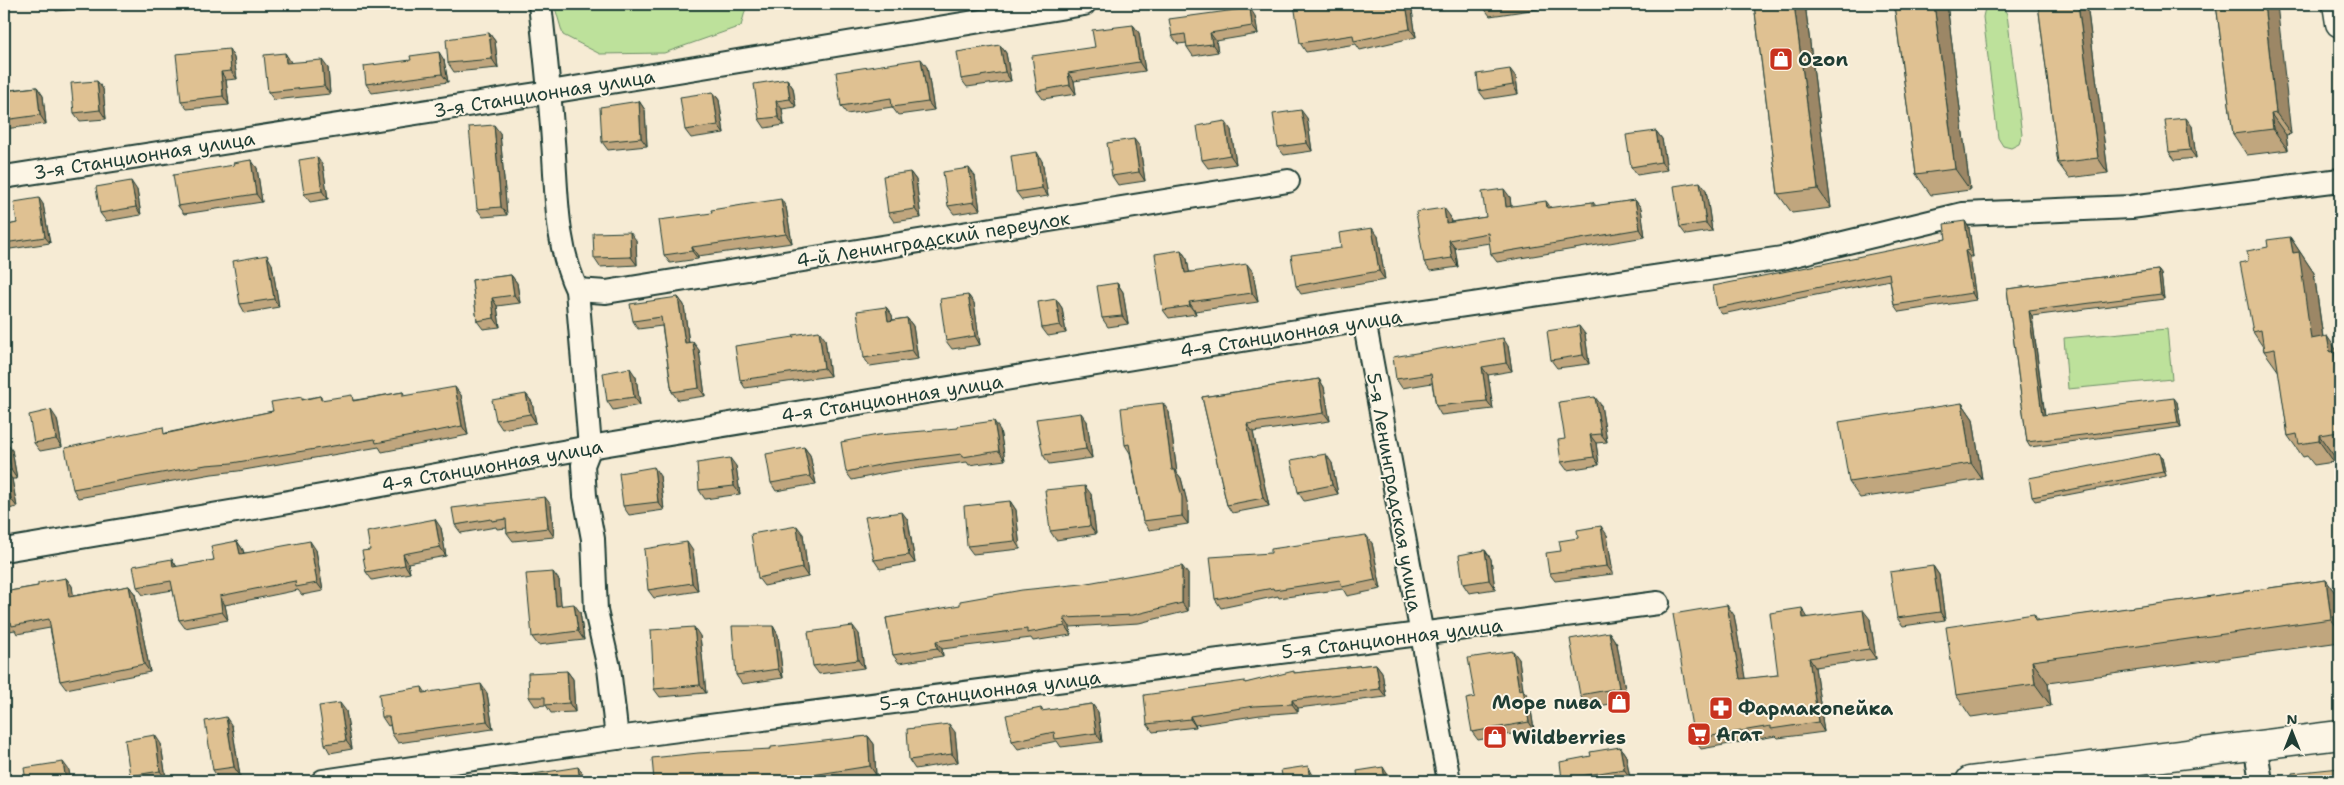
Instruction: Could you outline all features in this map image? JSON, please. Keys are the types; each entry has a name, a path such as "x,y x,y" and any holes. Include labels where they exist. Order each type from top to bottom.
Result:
{"main road":[{"path":"2337,4 2340,23"},
{"path":"1970,781 2072,774 2255,745 2340,735"}],"street":[{"path":"540,4 550,92 560,236 566,268 578,290 590,448 583,465 585,496 594,539 596,611 609,668 617,738"},
{"name":"3-я Станционная улица","path":"4,177 550,92 1084,4"},
{"name":"4-я Станционная улица","path":"4,550 272,505 590,448 1364,320 1782,258 1963,214 2130,207 2340,180"},
{"name":"4-й Ленинградский переулок","path":"578,290 606,292 1288,181"},
{"name":"5-я Ленинградская улица","path":"1364,320 1449,781"},
{"name":"5-я Станционная улица","path":"324,781 617,738 1658,603"},
{"path":"2255,745 2261,781"}],"green space":[{"path":"554,4 747,4 741,26 664,53 600,54 563,35"},
{"path":"1995,4 2002,6 2007,14 2022,135 2019,144 2011,148 2003,146 1998,138 1983,17 1985,8"},
{"path":"2167,329 2172,379 2068,389 2064,338"}],"building":[{"path":"1294,4 1406,4 1410,29 1354,41 1353,35 1300,43"},
{"path":"1483,4 1512,4 1484,8"},
{"path":"1754,4 1794,4 1818,189 1778,194"},
{"path":"1894,4 1934,4 1955,169 1916,174"},
{"path":"2038,4 2078,4 2098,158 2058,163"},
{"path":"2216,4 2264,4 2276,113 2271,114 2273,129 2233,134"},
{"path":"1250,8 1252,26 1210,33 1212,44 1187,47 1185,34 1172,36 1169,19"},
{"path":"1133,25 1139,62 1068,73 1070,85 1037,91 1032,56 1095,47 1092,30"},
{"path":"489,33 492,59 448,63 446,39"},
{"path":"1000,45 1005,72 961,79 957,52"},
{"path":"229,49 231,71 221,72 223,96 181,101 176,54"},
{"path":"439,52 442,74 366,84 364,66 411,60 410,56"},
{"path":"285,53 286,63 322,60 324,86 268,92 264,55"},
{"path":"921,59 928,102 892,107 891,98 841,106 836,72"},
{"path":"1510,69 1513,85 1479,91 1477,74"},
{"path":"787,79 790,99 776,101 778,117 759,119 754,84"},
{"path":"97,81 100,110 74,113 71,83"},
{"path":"37,87 40,115 4,120 4,91"},
{"path":"713,92 718,125 685,130 680,97"},
{"path":"639,101 641,138 602,142 600,107"},
{"path":"1301,110 1307,143 1278,147 1273,114"},
{"path":"2186,118 2190,150 2169,152 2165,120"},
{"path":"1225,121 1230,155 1202,160 1197,126"},
{"path":"494,125 501,207 477,209 469,127"},
{"path":"1656,131 1661,162 1631,167 1626,135"},
{"path":"1134,139 1139,172 1112,176 1107,143"},
{"path":"1037,152 1042,188 1016,192 1011,156"},
{"path":"317,157 322,191 304,194 299,160"},
{"path":"251,160 256,194 178,206 173,175 234,165 233,163"},
{"path":"969,168 974,202 948,206 943,172"},
{"path":"910,172 915,209 888,213 883,176"},
{"path":"131,181 136,207 100,213 96,187"},
{"path":"1700,182 1706,223 1680,227 1674,186"},
{"path":"1504,189 1506,207 1546,201 1547,208 1593,202 1593,206 1635,200 1640,229 1491,254 1488,233 1449,240 1452,258 1424,262 1416,212 1444,208 1446,223 1486,217 1482,192"},
{"path":"39,198 45,237 4,243 4,226 17,223 14,202"},
{"path":"781,199 786,234 692,247 692,251 664,255 659,220 712,213 711,210"},
{"path":"1965,221 1969,250 1965,251 1972,293 1894,305 1889,273 1717,308 1713,286 1946,239 1944,224"},
{"path":"1372,228 1379,271 1296,286 1291,255 1341,248 1339,233"},
{"path":"630,232 631,257 594,258 593,233"},
{"path":"2290,237 2293,253 2299,252 2311,339 2327,336 2330,352 2334,351 2340,398 2340,418 2337,419 2339,432 2319,435 2319,441 2299,444 2297,434 2288,436 2275,349 2264,351 2261,330 2253,332 2240,263 2248,261 2247,251 2268,247 2267,240"},
{"path":"1181,250 1185,273 1247,264 1252,293 1189,302 1190,306 1163,310 1155,254"},
{"path":"267,255 274,299 240,304 233,261"},
{"path":"2158,270 2161,294 2029,311 2042,415 2174,398 2178,423 2027,442 2007,289"},
{"path":"511,275 514,295 492,298 494,318 477,321 472,280"},
{"path":"1117,283 1122,316 1102,318 1097,286"},
{"path":"968,295 975,336 946,341 940,299"},
{"path":"678,297 685,343 693,342 699,388 672,392 661,317 633,321 630,304"},
{"path":"1056,299 1060,325 1042,328 1038,302"},
{"path":"886,307 888,321 907,318 912,350 864,358 857,311"},
{"path":"1579,326 1583,355 1551,360 1547,331"},
{"path":"819,331 824,368 740,380 735,346 794,337 793,335"},
{"path":"1503,338 1506,363 1482,367 1487,401 1436,406 1431,374 1396,379 1393,357"},
{"path":"630,368 634,397 607,401 603,373"},
{"path":"1319,379 1324,413 1247,424 1263,498 1227,505 1202,397"},
{"path":"455,387 462,426 376,443 375,439 232,463 206,465 73,489 65,448 163,427 164,434 273,411 271,402 302,397 302,400 320,396 321,400 352,395 353,401 403,392 403,396"},
{"path":"526,394 530,414 496,420 492,400"},
{"path":"1595,397 1601,434 1590,435 1594,457 1561,462 1558,440 1565,439 1559,402"},
{"path":"1163,403 1172,470 1175,470 1182,497 1182,516 1143,521 1129,444 1125,445 1121,408"},
{"path":"1962,403 1971,463 1849,482 1839,422"},
{"path":"51,410 56,439 34,443 29,415"},
{"path":"1081,413 1086,449 1043,455 1036,419"},
{"path":"994,421 999,451 963,457 962,454 884,464 846,472 841,442 878,435 958,428 958,426"},
{"path":"4,442 6,442 11,470 6,471 11,499 4,500"},
{"path":"804,447 810,476 771,483 766,454"},
{"path":"2159,453 2163,472 2032,497 2029,478"},
{"path":"1326,454 1332,485 1298,492 1291,460"},
{"path":"730,458 734,486 699,490 697,463"},
{"path":"654,467 658,502 623,506 619,473"},
{"path":"1085,486 1090,526 1050,531 1045,490"},
{"path":"545,497 548,528 507,533 506,519 492,521 491,519 455,525 452,508"},
{"path":"1010,501 1015,541 967,546 964,506"},
{"path":"902,512 909,555 874,560 865,517"},
{"path":"435,519 440,547 403,554 405,565 366,572 362,551 370,550 367,532"},
{"path":"797,526 802,568 758,578 751,534"},
{"path":"1601,526 1607,566 1549,573 1546,553 1561,551 1559,541 1578,538 1577,530"},
{"path":"1366,535 1375,580 1342,587 1340,580 1274,590 1273,588 1215,599 1210,557 1271,553 1271,549"},
{"path":"237,541 240,554 310,541 317,583 296,587 295,581 220,596 222,612 179,620 171,581 137,587 133,566 172,559 173,567 214,560 211,546"},
{"path":"687,542 692,583 648,590 644,549"},
{"path":"1485,550 1489,580 1463,584 1459,555"},
{"path":"1182,566 1182,603 1133,615 1064,618 1065,626 1027,633 1027,629 936,641 937,648 893,655 886,618 960,605 960,601 1022,590 1082,584"},
{"path":"1933,566 1940,612 1897,618 1890,572"},
{"path":"553,572 556,606 574,604 578,631 532,637 526,574"},
{"path":"66,578 69,597 129,586 144,664 60,681 49,619 12,626 11,622 4,623 4,592 38,586 38,583"},
{"path":"2326,580 2331,619 2032,661 2035,684 1956,695 1946,627 2034,614 2035,621"},
{"path":"1727,605 1740,679 1778,675 1770,613 1802,608 1803,618 1863,610 1869,649 1809,658 1818,722 1771,729 1771,726 1694,739 1673,614"},
{"path":"732,626 773,626 778,669 736,675"},
{"path":"853,626 858,660 813,666 808,632"},
{"path":"694,627 700,685 654,689 651,630"},
{"path":"1609,632 1619,688 1580,695 1570,639"},
{"path":"1513,651 1519,690 1523,689 1529,722 1472,732 1466,699 1475,697 1468,658"},
{"path":"1376,664 1380,689 1292,700 1292,704 1254,706 1190,716 1190,719 1147,724 1144,695 1245,681 1245,683 1294,671 1294,673"},
{"path":"567,671 569,703 545,705 545,697 529,697 528,673"},
{"path":"481,684 487,721 392,734 389,717 382,717 379,694 422,687 423,693"},
{"path":"340,703 346,741 325,744 319,706"},
{"path":"1092,704 1096,733 1055,739 1054,732 1012,741 1006,715 1041,708 1041,711"},
{"path":"226,717 234,767 213,770 205,721"},
{"path":"949,724 952,754 909,760 907,729"},
{"path":"155,735 160,771 130,776 125,740"},
{"path":"868,736 870,766 774,781 654,781 652,758 698,753 771,749 771,747"},
{"path":"1620,747 1624,769 1562,779 1560,762 1591,756 1590,752"},
{"path":"63,762 66,781 26,781 24,768"},
{"path":"1308,766 1310,781 1283,781 1281,770"},
{"path":"578,767 580,781 489,781"},
{"path":"1383,767 1385,781 1349,781 1358,780 1357,771"},
{"path":"2340,768 2340,781 2292,781 2292,773"},
{"path":"1510,778 1510,781 1491,781"},
{"path":"1212,779 1212,781 1192,781"}],"place":[{"name":"Ozon","path":"1781,59"},
{"name":"Море пива","path":"1619,702"},
{"name":"Фармакопейка","path":"1721,708"},
{"name":"Агат","path":"1699,734"},
{"name":"Wildberries","path":"1495,737"}]}
